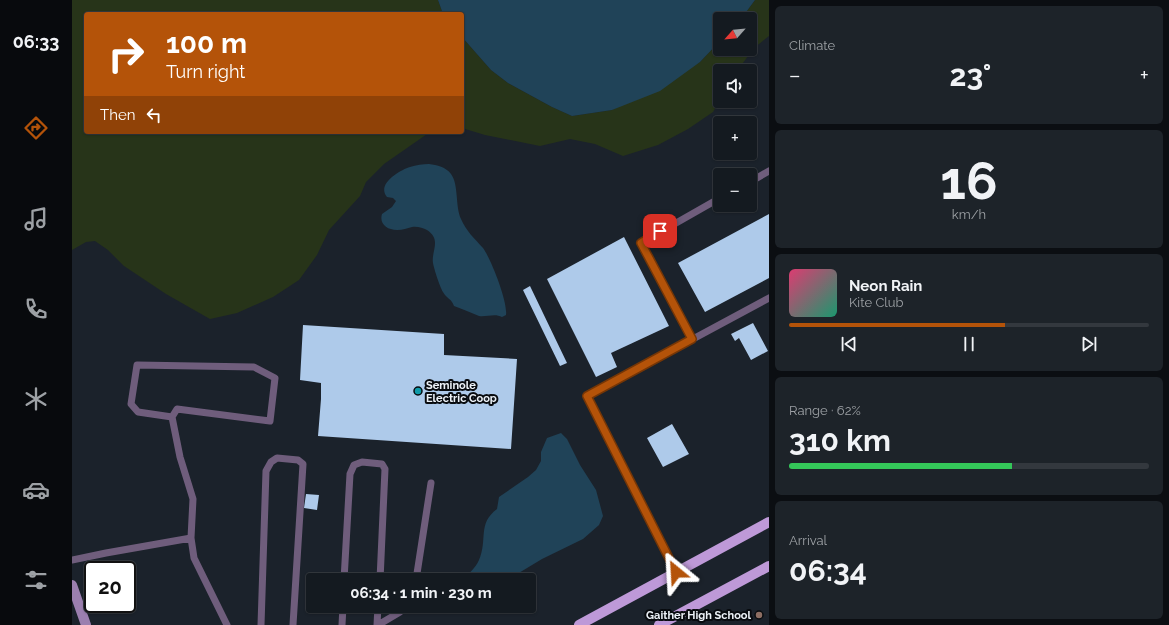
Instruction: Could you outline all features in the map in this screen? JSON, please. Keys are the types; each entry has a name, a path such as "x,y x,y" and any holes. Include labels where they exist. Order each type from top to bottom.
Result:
{"main road":[{"path":"579,625 769,522"},
{"path":"659,625 769,566"}],"street":[{"path":"72,585 86,625"}],"lane":[{"path":"757,178 769,171"},
{"path":"692,339 641,243 713,202"},
{"path":"676,572 587,396 769,298"},
{"path":"172,417 138,412 131,404 136,365 254,367 275,378 270,421 177,408 172,417 180,457 193,499 191,538 194,558 227,625"},
{"path":"260,625 266,471 271,462 277,458 298,460 303,464 293,625"},
{"path":"344,573 350,474 354,465 362,462 382,464 385,470 380,573"},
{"path":"417,573 431,483"},
{"path":"72,560 191,538"},
{"path":"342,625 343,613"},
{"path":"378,613 378,625"},
{"path":"378,625 398,613"}],"green space":[{"path":"72,0 438,0 442,12 84,12 84,134 427,134 384,164 366,182 360,196 329,230 317,255 299,280 273,297 237,313 210,319 166,294 124,266 108,250 95,241 86,242 72,250"},
{"path":"755,0 769,0 769,36 757,46 757,12 746,12"},
{"path":"464,39 491,70 508,83 572,116 612,110 700,62 713,48 713,56 748,56 742,64 713,64 713,108 715,108 713,112 688,129 658,145 623,156 595,144 570,139 540,146 485,135 464,129"}],"water":[{"path":"438,0 755,0 746,12 713,12 713,48 700,62 660,91 612,110 572,116 508,83 491,70 464,39 464,12 442,12"},
{"path":"429,164 444,168 451,174 455,184 461,219 468,231 483,248 498,281 506,309 506,315 502,317 497,315 479,316 454,306 444,294 439,282 433,263 435,242 431,234 427,230 416,227 393,230 387,228 382,221 382,214 392,207 396,201 393,198 387,197 384,192 387,183 391,178 395,174 412,166"},
{"path":"561,433 567,439 580,465 596,490 603,516 599,525 583,539 542,559 519,573 470,573 479,560 482,552 485,526 487,520 497,509 499,497 536,470 541,461 541,452 547,438"}],"building":[{"path":"769,214 769,278 705,312 678,263"},
{"path":"624,237 669,326 611,353 617,367 596,377 547,279"},
{"path":"530,286 567,363 560,366 523,290"},
{"path":"753,323 768,351 751,360 739,338 735,341 731,334"},
{"name":"Seminole Electric Coop","path":"303,325 444,334 444,355 517,359 511,449 318,436 321,383 300,380"},
{"path":"672,424 689,454 663,467 647,438"},
{"path":"306,494 319,495 317,510 304,508"}],"place":[{"name":"Seminole Electric Coop","path":"418,391"},
{"name":"Gaither High School","path":"759,615"}],"route":[{"path":"660,231 641,243 692,339 587,396 676,572"}]}
